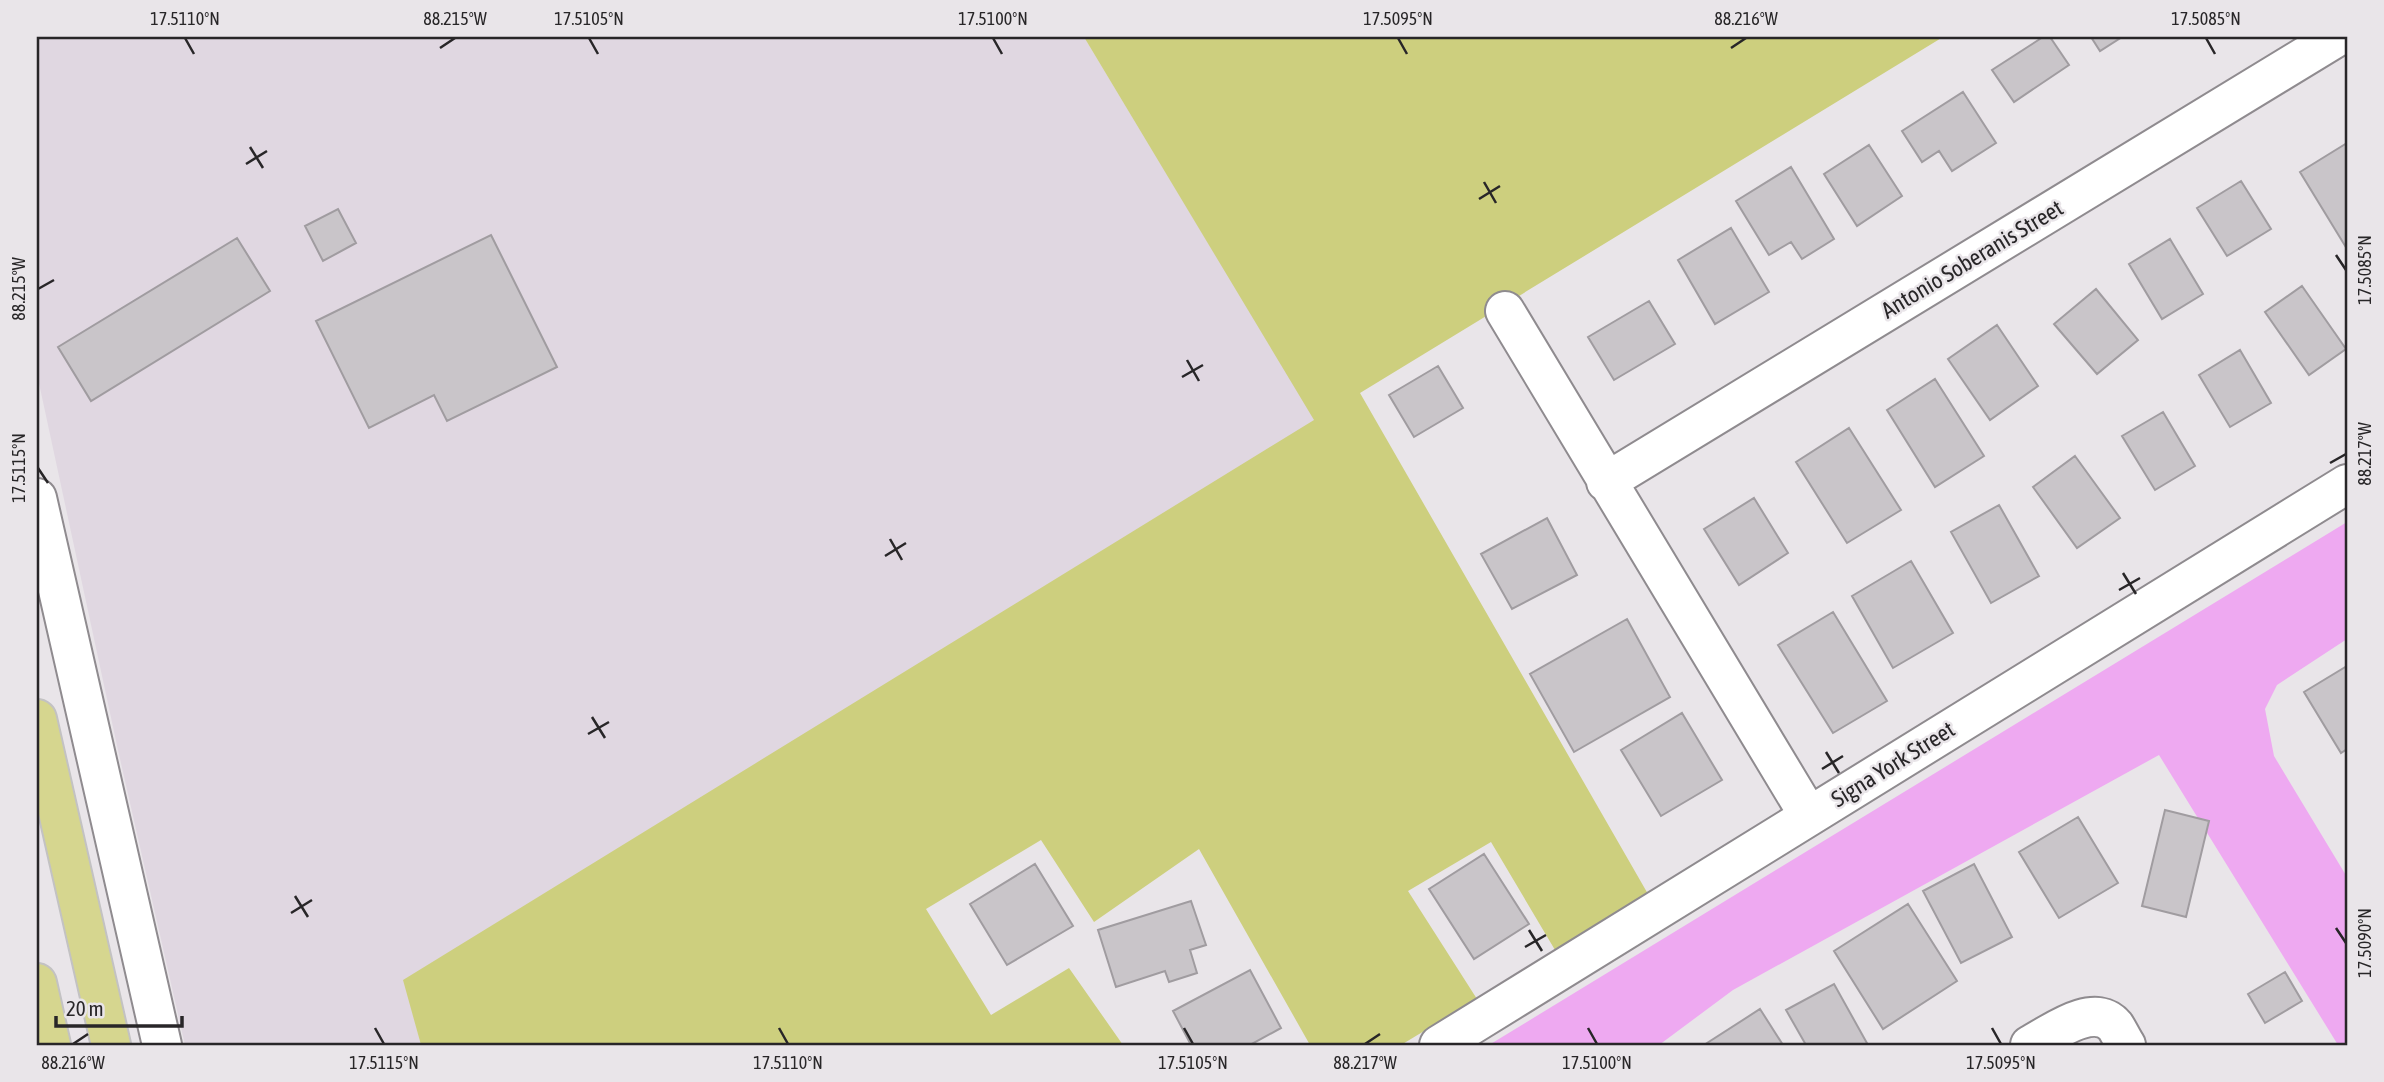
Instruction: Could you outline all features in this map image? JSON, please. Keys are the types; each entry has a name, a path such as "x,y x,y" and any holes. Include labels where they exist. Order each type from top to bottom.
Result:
{"main road":[{"path":"37,719 111,1045"},
{"path":"37,983 51,1045"}],"street":[{"name":"Antonio Soberanis Street","path":"1606,482 2337,37"},
{"path":"1505,311 1809,816"},
{"name":"Signa York Street","path":"1439,1045 2347,484"},
{"path":"37,498 162,1045"},
{"path":"2030,1045 2074,1021 2095,1016 2113,1024 2126,1045"}],"shaded area":[{"path":"37,37 1084,37 1315,420 404,980 421,1045 185,1045 37,374"},
{"path":"2347,522 2347,639 2277,685 2265,709 2274,756 2347,877 2347,1045 2338,1045 2159,755 1733,990 1659,1045 1489,1045"}],"green space":[{"path":"1084,37 1943,37 1360,393 1648,894 1555,950 1491,842 1408,891 1477,999 1401,1045 1310,1045 1199,849 1094,922 1041,840 926,909 991,1015 1069,968 1123,1045 421,1045 403,980 1314,420"}],"building":[{"path":"2043,37 2050,37 2069,65 2014,102 1992,70"},
{"path":"2091,37 2122,37 2100,51"},
{"path":"1963,92 1996,143 1952,171 1939,151 1922,162 1902,131"},
{"path":"2347,143 2347,249 2300,172"},
{"path":"1869,145 1902,196 1857,226 1824,174"},
{"path":"1791,167 1834,239 1802,259 1791,242 1769,255 1736,201"},
{"path":"2241,181 2271,229 2227,256 2197,208"},
{"path":"338,209 356,243 323,261 305,226"},
{"path":"1731,228 1769,292 1715,324 1678,260"},
{"path":"491,235 557,367 447,421 434,395 369,428 316,321"},
{"path":"237,238 270,291 91,401 58,347"},
{"path":"2170,239 2203,294 2162,319 2129,264"},
{"path":"2302,286 2346,349 2309,375 2265,312"},
{"path":"2096,289 2138,340 2097,374 2054,324"},
{"path":"1649,301 1675,344 1614,380 1588,337"},
{"path":"1997,325 2038,386 1990,420 1948,359"},
{"path":"2240,350 2271,403 2230,427 2199,375"},
{"path":"1438,366 1463,408 1414,437 1389,395"},
{"path":"1935,379 1984,456 1935,487 1887,410"},
{"path":"2163,412 2195,466 2155,490 2122,436"},
{"path":"1849,428 1901,510 1847,543 1796,462"},
{"path":"2075,456 2120,518 2077,548 2033,487"},
{"path":"1754,498 1788,553 1739,585 1704,529"},
{"path":"1999,505 2039,576 1991,603 1951,532"},
{"path":"1547,518 1577,575 1512,609 1481,554"},
{"path":"1911,561 1953,633 1893,668 1852,596"},
{"path":"1833,612 1887,701 1833,733 1778,645"},
{"path":"1627,619 1670,697 1574,752 1530,674"},
{"path":"2347,666 2347,749 2341,753 2304,692"},
{"path":"1682,713 1722,780 1661,816 1621,750"},
{"path":"2165,810 2209,821 2186,917 2142,906"},
{"path":"2078,817 2118,883 2059,918 2019,852"},
{"path":"1484,854 1529,924 1474,959 1429,889"},
{"path":"1035,864 1073,926 1007,965 970,904"},
{"path":"1974,864 2012,937 1961,963 1923,891"},
{"path":"1191,901 1206,945 1190,950 1197,973 1169,982 1165,971 1116,987 1098,930"},
{"path":"1908,904 1957,981 1883,1029 1834,951"},
{"path":"1250,970 1281,1028 1250,1045 1191,1045 1173,1011"},
{"path":"2285,972 2302,1001 2265,1023 2248,994"},
{"path":"1834,984 1868,1045 1806,1045 1786,1010"},
{"path":"1760,1009 1783,1045 1704,1045"}]}
